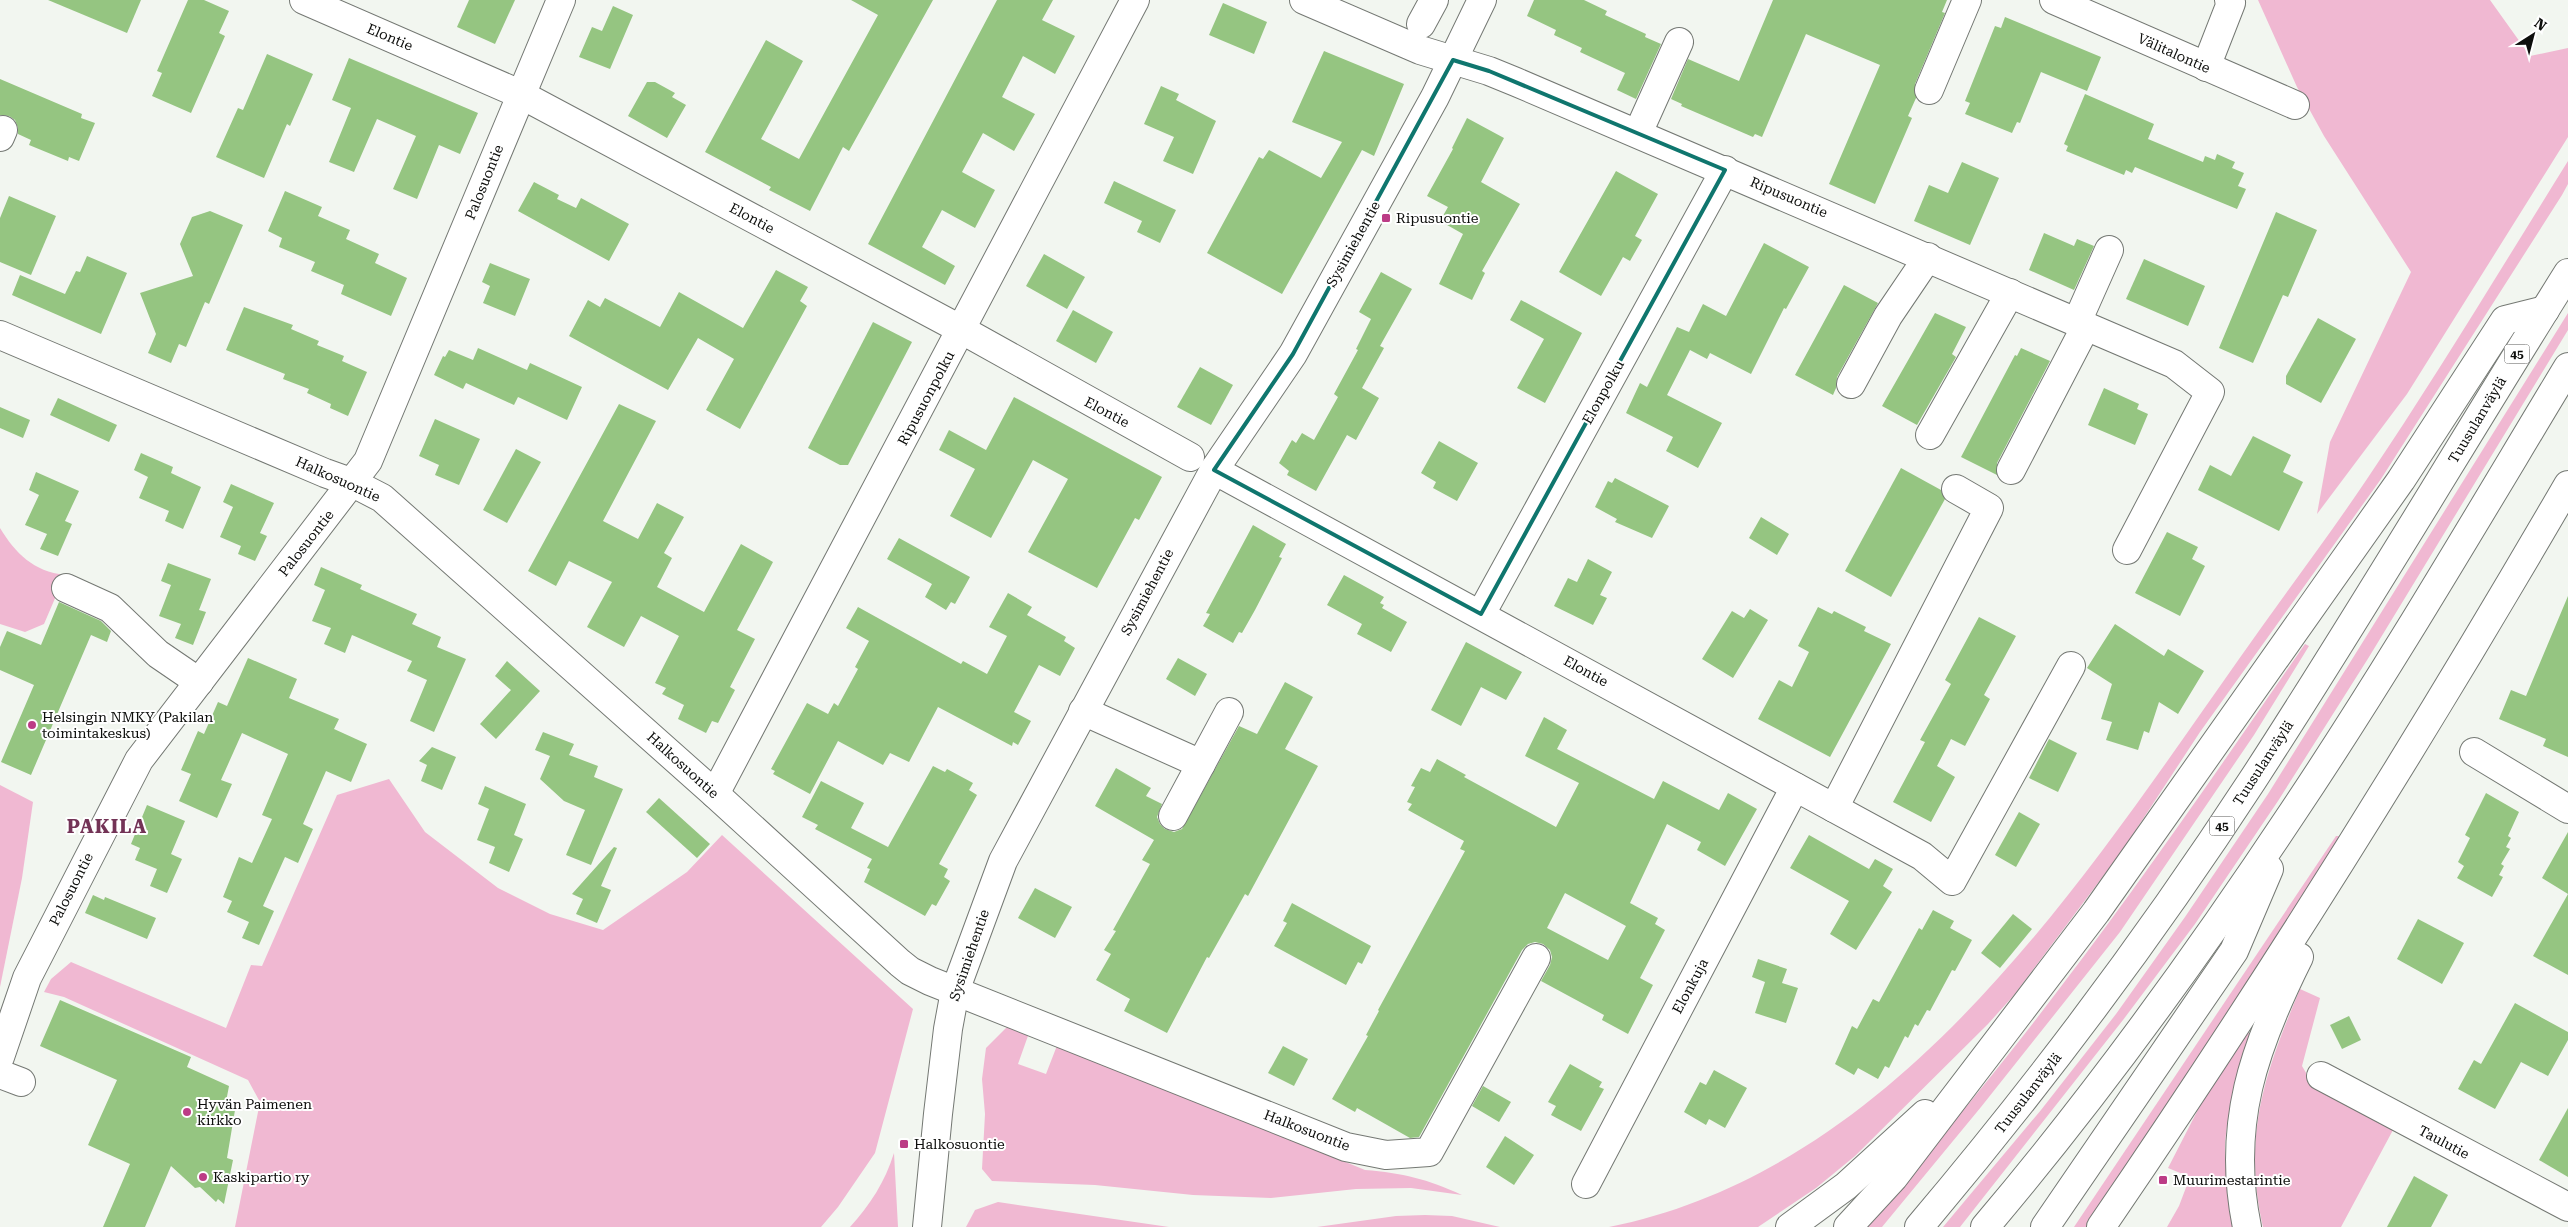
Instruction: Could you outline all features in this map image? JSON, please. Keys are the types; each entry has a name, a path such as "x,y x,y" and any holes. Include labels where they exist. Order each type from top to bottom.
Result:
{"main road":[{"name":"Elontie","path":"304,0 520,94 962,330 1922,856 1952,881 2071,666"},
{"name":"Palosuontie","path":"0,1057 27,978 109,815 139,760 368,461 520,94 561,0"},
{"name":"Ripusuonpolku","path":"715,794 1135,0"},
{"name":"Ripusuontie","path":"1304,0 1420,50 1489,71 1638,133 2174,364 2210,392 2127,550"},
{"path":"1421,24 1434,0"},
{"name":"Sysimiehentie","path":"927,1227 948,1029 955,991 1003,860 1083,711 1202,463 1293,354 1435,97 1482,0"},
{"path":"1930,90 1967,0"},
{"name":"Välitalontie","path":"2054,0 2294,106"},
{"path":"2206,66 2231,4 2229,0"},
{"path":"1638,133 1678,42"},
{"name":"Elonpolku","path":"1482,614 1725,170"},
{"path":"2011,470 2082,324 2109,250"},
{"path":"1851,384 1888,316 1928,257"},
{"name":"Tuusulanväylä","path":"1919,1227 2025,1098 2168,905 2252,782 2342,640 2568,273"},
{"path":"1930,436 2010,293"},
{"path":"1848,1227 1894,1177 2096,912 2401,480 2505,320 2545,310"},
{"name":"Halkosuontie","path":"0,335 325,473 353,483 382,498 715,794 900,963 920,976 955,991 1346,1147 1386,1154 1429,1152 1536,958"},
{"path":"1985,1227 2139,1032 2210,934 2294,810 2390,659 2568,367"},
{"path":"2100,1227 2198,1086 2414,744 2474,647 2568,486"},
{"path":"1834,808 1989,508 1956,489"},
{"path":"66,588 110,608 158,654 199,682"},
{"path":"1083,711 1201,764"},
{"path":"1173,816 1229,712"},
{"path":"2247,1227 2240,1164 2240,1121 2262,1041 2300,956 2414,744"},
{"path":"2474,752 2568,809"},
{"name":"Elonkuja","path":"1586,1184 1795,787"},
{"path":"2045,1227 2234,951 2294,810"},
{"path":"1790,1227 1853,1180 1931,1109 1987,1053"},
{"name":"Taulutie","path":"2321,1076 2568,1207"}],"highlighted area":[{"path":"1453,60 1489,71 1725,170 1481,614 1214,470 1293,354"}],"shaded area":[{"path":"2258,0 2490,0 2530,56 2568,48 2568,137 2407,394 2317,514 2330,442 2411,272 2324,136 2297,87"},
{"path":"2568,161 2568,184 2562,195 2381,479 2200,732 2122,851 2014,995 1988,1024 1855,1156 1816,1188 1758,1227 1609,1227 1713,1195 1807,1145 1894,1081 1973,1005 2046,922 2115,834 2336,524 2419,400"},
{"path":"2568,313 2568,330 2369,657 2278,801 2195,924 2123,1020 1960,1227 1943,1227 2041,1110 2116,1014 2185,917 2268,794"},
{"path":"0,528 12,546 26,560 44,570 65,575 44,624 25,632 0,624"},
{"path":"2305,644 2309,646 2254,735 2120,932 1981,1107 1882,1227 1861,1227 1922,1159 1981,1088 2094,943"},
{"path":"389,779 425,832 498,888 550,914 603,930 687,872 722,835 913,1009 875,1153 838,1207 821,1227 235,1227 260,1102 248,1080 64,997 44,992 51,979 71,962 226,1028 251,965 262,966 337,795"},
{"path":"0,785 33,802 22,878 0,987"},
{"path":"2336,836 2341,836 2091,1227 2074,1227"},
{"path":"2300,989 2320,998 2302,1066 2312,1083 2393,1130 2341,1227 2263,1227 2257,1194 2256,1133 2260,1105 2276,1049"},
{"path":"1009,1025 1029,1033 1018,1064 1046,1074 1058,1043 1365,1170 1415,1178 1462,1195 1411,1188 1356,1189 1271,1198 1193,1195 1095,1185 992,1181 982,1169 985,1114 982,1079 986,1048"},
{"path":"2246,1032 2253,1035 2230,1109 2225,1140 2226,1173 2236,1227 2167,1227 2179,1206 2190,1177 2168,1168 2206,1094"},
{"path":"894,1153 898,1227 850,1227 876,1193"},
{"path":"998,1202 1169,1227 966,1227 975,1210"},
{"path":"1396,1216 1452,1216 1500,1227 1317,1227"}],"building":[{"path":"48,0 141,0 127,33"},
{"path":"188,0 204,0 229,11 219,33 225,36 191,113 152,96 162,73 157,71"},
{"path":"469,0 515,0 495,44 457,27"},
{"path":"851,0 933,0 849,151 843,147 810,211 769,190 771,187 705,152 766,40 803,61 761,139 799,159 878,15"},
{"path":"997,0 1053,0 1042,20 1075,36 1055,74 1023,56 1002,97 1035,114 1014,151 983,133 962,172 995,190 975,228 942,210 922,247 955,266 945,285 868,244"},
{"path":"1534,0 1584,0 1607,11 1605,15 1646,34 1645,37 1661,44 1636,99 1617,90 1625,73 1580,52 1582,48 1554,35 1556,30 1527,16"},
{"path":"1773,0 1947,0 1942,12 1945,13 1915,84 1916,98 1908,116 1912,118 1875,204 1829,184 1880,65 1806,34 1762,137 1755,134 1753,137 1681,106 1682,104 1671,99 1688,59 1739,81"},
{"path":"1223,3 1267,22 1254,54 1209,35"},
{"path":"613,6 633,15 610,69 579,57 592,27 602,31"},
{"path":"2005,17 2101,57 2087,91 2041,72 2020,123 2017,122 2012,133 1965,114 1970,103 1965,101 1995,26 2001,28"},
{"path":"1324,51 1404,84 1374,156 1362,150 1282,294 1207,253 1259,157 1263,159 1269,150 1321,178 1342,142 1292,122"},
{"path":"267,54 313,74 290,126 287,124 264,178 216,157 238,108 243,110"},
{"path":"349,58 478,113 460,154 439,145 417,199 393,189 416,136 377,119 354,172 329,162 351,108 332,100"},
{"path":"0,79 82,114 81,118 95,123 79,161 69,157 68,161 29,145 31,140 18,134 15,120 9,116 0,115"},
{"path":"647,82 655,82 675,93 672,97 686,105 667,138 628,116"},
{"path":"1161,86 1179,94 1176,100 1216,121 1193,174 1163,161 1174,137 1144,124"},
{"path":"2085,94 2154,124 2148,139 2203,162 2205,156 2215,160 2217,154 2235,162 2232,168 2244,173 2238,186 2246,189 2237,209 2135,167 2132,173 2126,170 2124,175 2066,151 2068,146 2064,144"},
{"path":"1467,118 1504,138 1481,182 1520,204 1482,271 1485,273 1472,300 1439,284 1463,234 1440,221 1448,207 1427,196 1453,149"},
{"path":"1962,162 1999,178 1970,245 1914,221 1929,185 1948,193"},
{"path":"1616,171 1658,194 1635,236 1642,240 1630,261 1623,257 1601,296 1559,272"},
{"path":"1114,181 1176,210 1160,243 1137,232 1142,221 1104,203"},
{"path":"534,182 559,195 557,199 576,208 581,198 629,224 609,261 518,211"},
{"path":"285,191 322,207 318,216 350,230 346,239 379,254 375,263 407,278 391,316 341,294 344,285 311,271 315,262 279,247 282,238 268,231"},
{"path":"9,196 56,216 31,275 0,262 0,218"},
{"path":"210,211 243,225 209,304 205,302 186,347 179,344 171,363 148,353 156,334 140,293 193,276 180,244 192,217"},
{"path":"2276,212 2317,230 2288,297 2283,295 2253,363 2219,348"},
{"path":"2044,233 2074,246 2077,239 2094,246 2074,290 2029,270"},
{"path":"1764,243 1809,267 1786,309 1784,308 1751,374 1710,353 1707,359 1690,350 1667,395 1722,423 1698,468 1666,451 1673,437 1626,413 1640,383 1647,387 1677,327 1689,332 1703,304 1726,316"},
{"path":"1044,254 1085,277 1067,309 1026,286"},
{"path":"87,256 127,273 101,334 12,295 20,275 65,294 76,271 80,272"},
{"path":"2144,259 2205,286 2188,326 2126,299"},
{"path":"490,263 530,279 515,316 483,303 490,286 482,282"},
{"path":"776,270 808,287 800,301 807,306 740,429 706,410 734,359 698,338 668,390 569,336 588,300 600,307 605,298 660,327 679,292 743,328"},
{"path":"1381,272 1412,289 1380,346 1384,348 1362,388 1379,398 1356,440 1347,435 1316,491 1287,475 1289,471 1279,463 1292,440 1296,443 1302,433 1314,440 1338,397 1334,394 1358,350 1356,349 1371,319 1359,312"},
{"path":"1844,285 1878,303 1837,377 1833,395 1795,375"},
{"path":"1521,300 1582,333 1545,403 1517,388 1544,339 1510,320"},
{"path":"244,307 293,325 291,329 319,341 317,345 344,356 342,361 367,372 348,416 330,408 331,404 307,393 309,389 283,379 285,374 226,350"},
{"path":"1073,310 1113,332 1096,363 1056,341"},
{"path":"1935,313 1966,327 1952,354 1956,357 1917,425 1882,406"},
{"path":"2318,318 2356,339 2321,403 2286,384 2286,376"},
{"path":"873,322 912,342 848,465 840,465 808,448"},
{"path":"478,348 527,370 530,363 582,387 567,420 518,397 514,405 466,383 463,389 434,375 443,356 445,357 449,350 473,360"},
{"path":"2021,348 2050,361 1997,463 1997,475 1961,457 2015,355 2017,356"},
{"path":"1200,367 1233,385 1211,425 1177,407"},
{"path":"2104,388 2139,404 2137,409 2148,414 2135,445 2088,425"},
{"path":"1014,397 1162,477 1139,520 1135,518 1097,588 1028,552 1068,479 1033,460 991,538 950,516 975,469 939,450 949,430 986,450"},
{"path":"58,398 117,425 109,442 50,415"},
{"path":"619,404 656,421 603,521 638,539 657,503 684,517 664,553 672,558 657,587 704,612 741,544 773,562 737,630 755,639 730,687 735,690 718,723 712,721 706,733 678,719 684,705 662,694 666,688 655,683 679,636 641,616 624,647 587,627 612,582 569,561 556,586 528,571"},
{"path":"0,407 30,420 23,438 0,428"},
{"path":"435,419 480,439 459,485 435,475 439,465 419,456"},
{"path":"2253,436 2291,455 2283,472 2303,482 2279,531 2198,490 2210,465 2231,476"},
{"path":"1439,441 1478,463 1457,501 1433,488 1436,482 1421,473"},
{"path":"516,449 541,462 507,523 483,510"},
{"path":"141,453 173,467 171,473 201,487 183,529 165,521 169,511 139,498 148,477 134,470"},
{"path":"1901,468 1941,490 1945,499 1891,597 1845,571"},
{"path":"36,472 79,491 65,521 72,524 58,556 40,549 47,534 25,525 39,495 29,490"},
{"path":"1615,478 1669,506 1652,538 1615,522 1617,519 1595,507 1608,481 1612,483"},
{"path":"231,484 274,503 260,533 267,536 255,561 238,554 241,546 220,537 233,507 223,502"},
{"path":"1761,517 1789,534 1777,555 1749,538"},
{"path":"1253,525 1286,544 1279,557 1282,558 1255,610 1242,633 1239,632 1233,643 1203,626 1210,614 1206,613"},
{"path":"2167,532 2198,547 2192,559 2205,566 2180,616 2135,593"},
{"path":"899,538 970,577 955,604 951,602 946,610 925,597 932,584 887,559"},
{"path":"1588,559 1612,572 1600,595 1607,598 1593,625 1554,606 1568,578 1577,582"},
{"path":"168,563 211,579 199,610 206,612 193,645 175,638 181,624 159,616 171,585 161,581"},
{"path":"321,567 362,585 360,589 417,614 412,624 441,637 437,647 466,659 434,732 410,721 427,680 407,671 412,661 352,635 345,653 324,644 331,628 312,621 325,590 314,585"},
{"path":"1344,575 1384,597 1380,603 1384,605 1382,608 1407,622 1391,652 1357,634 1362,624 1327,605"},
{"path":"1008,593 1032,607 1027,615 1066,637 1064,641 1075,648 1060,676 1039,665 1014,712 1031,721 1018,745 1013,742 1012,746 938,707 909,762 890,753 883,765 838,741 810,794 773,774 775,771 771,769 807,703 828,714 834,703 838,706 858,669 855,667 869,641 846,628 858,607 961,664 963,661 987,674 1007,636 989,627"},
{"path":"2568,596 2568,757 2543,746 2546,739 2499,719 2511,690 2526,696"},
{"path":"59,602 101,621 111,631 107,642 91,635 31,775 1,762 34,685 0,670 0,647 7,631 41,645"},
{"path":"1818,607 1832,614 1834,611 1866,627 1864,631 1891,644 1830,757 1758,719 1779,680 1792,687 1809,652 1798,646"},
{"path":"1750,609 1768,620 1733,678 1702,659 1732,611 1744,618"},
{"path":"1979,617 2016,636 1984,695 1990,699 1965,746 1951,739 1937,766 1955,777 1931,822 1893,802 1925,742 1920,740 1951,684 1945,680"},
{"path":"2115,624 2164,656 2168,649 2204,671 2178,714 2159,702 2149,733 2144,731 2138,750 2106,740 2112,722 2101,719 2112,684 2087,668"},
{"path":"1466,642 1522,672 1506,700 1481,687 1461,726 1431,710"},
{"path":"248,658 297,679 289,698 339,719 334,729 367,744 351,782 326,771 303,824 313,829 298,863 285,857 263,906 274,911 259,945 242,938 249,922 227,912 232,901 223,897 239,857 252,863 272,819 262,815 288,754 242,733 221,780 232,784 217,818 179,801 191,774 181,770 198,731 204,734 218,702 227,706"},
{"path":"1178,658 1207,674 1195,696 1166,679"},
{"path":"507,661 540,691 496,739 480,724 511,690 495,676"},
{"path":"1285,682 1313,697 1285,749 1318,766 1248,896 1245,894 1209,958 1207,957 1167,1033 1124,1011 1130,999 1096,980 1111,954 1104,950 1116,931 1113,930 1150,864 1142,860 1154,840 1095,806 1116,768 1151,788 1146,796 1162,804 1157,817 1165,829 1174,832 1182,829 1239,726 1257,734"},
{"path":"1544,717 1567,730 1557,749 1654,799 1663,781 1719,810 1728,793 1757,809 1725,866 1697,850 1701,842 1667,824 1630,903 1658,918 1655,924 1665,930 1640,978 1653,985 1628,1034 1602,1020 1604,1015 1541,981 1550,965 1552,957 1550,950 1543,944 1535,942 1528,944 1522,950 1419,1137 1410,1138 1357,1108 1355,1112 1332,1099 1368,1036 1366,1035 1378,1010 1465,851 1460,849 1464,841 1408,810 1412,804 1407,802 1415,787 1411,786 1421,768 1430,772 1437,759 1466,775 1464,777 1556,827 1579,783 1525,756","holes":["1565,893 1626,926 1608,960 1547,928"]},
{"path":"543,732 574,744 569,755 598,766 594,777 623,789 591,865 566,855 585,810 564,801 540,779 550,756 535,750"},
{"path":"2049,739 2077,753 2058,792 2029,778"},
{"path":"432,747 456,757 442,790 421,781 427,765 419,761"},
{"path":"933,766 945,772 947,769 973,783 969,790 977,795 939,864 948,869 944,877 950,881 936,906 932,904 925,916 864,882 870,869 867,868 872,859 815,829 818,825 802,817 821,781 864,803 851,828 888,847"},
{"path":"485,786 526,804 514,835 523,839 509,872 489,863 495,847 477,840 489,809 478,804"},
{"path":"2486,793 2519,812 2508,836 2511,838 2506,847 2510,849 2501,864 2504,866 2499,875 2503,877 2492,897 2457,878 2464,866 2458,862 2470,838 2465,835"},
{"path":"659,798 710,844 697,858 646,812"},
{"path":"147,805 185,821 171,854 182,859 167,893 150,886 157,869 135,860 140,848 131,844"},
{"path":"2019,812 2040,824 2016,867 1995,855"},
{"path":"2568,832 2568,894 2542,878"},
{"path":"1809,835 1869,869 1875,859 1893,869 1883,886 1892,892 1856,950 1830,934 1849,901 1790,868"},
{"path":"614,847 617,848 601,886 611,890 597,923 576,914 583,899 572,894"},
{"path":"1035,888 1072,907 1055,938 1018,918"},
{"path":"2568,894 2568,975 2533,956"},
{"path":"93,895 104,900 105,897 156,918 147,939 85,913"},
{"path":"1292,903 1371,946 1362,964 1358,962 1346,985 1274,946 1287,923 1283,921"},
{"path":"1933,910 1954,921 1950,928 1972,940 1955,971 1952,970 1930,1011 1927,1010 1918,1026 1915,1024 1908,1038 1905,1036 1889,1068 1885,1066 1878,1079 1858,1068 1854,1075 1835,1064 1852,1026 1857,1029 1873,999 1879,1002 1919,928 1922,930"},
{"path":"2013,914 2032,929 2000,968 1981,953"},
{"path":"2418,919 2464,943 2442,984 2397,959"},
{"path":"1758,959 1787,969 1782,983 1798,988 1786,1023 1755,1013 1765,982 1752,977"},
{"name":"Hyvän Paimenen kirkko","path":"60,1000 191,1057 187,1067 229,1086 225,1107 235,1110 227,1158 233,1160 224,1204 218,1199 216,1202 200,1187 195,1188 171,1166 145,1227 103,1227 130,1164 88,1145 117,1080 40,1046"},
{"path":"2515,1003 2568,1032 2568,1040 2548,1076 2521,1062 2495,1109 2458,1089 2474,1060 2481,1064"},
{"path":"2349,1016 2361,1040 2342,1049 2330,1025"},
{"path":"1283,1046 1308,1059 1294,1086 1268,1073"},
{"path":"1570,1064 1602,1082 1599,1087 1604,1089 1581,1131 1551,1115 1556,1106 1548,1102"},
{"path":"1714,1070 1747,1088 1725,1128 1709,1119 1706,1125 1684,1112 1700,1082 1706,1085"},
{"path":"1483,1086 1511,1102 1499,1122 1472,1106"},
{"path":"2568,1108 2568,1177 2539,1160"},
{"path":"1505,1136 1534,1155 1514,1185 1486,1167"},
{"path":"2414,1176 2448,1195 2431,1227 2387,1227"}],"place":[{"name":"Ripusuontie","path":"1386,218"},
{"name":"Helsingin NMKY (Pakilan toimintakeskus)","path":"32,725"},
{"name":"Hyvän Paimenen kirkko","path":"187,1112"},
{"name":"Halkosuontie","path":"904,1144"},
{"name":"Kaskipartio ry","path":"203,1177"},
{"name":"Muurimestarintie","path":"2163,1180"}],"district":[{"name":"PAKILA","path":"107,826"}]}
